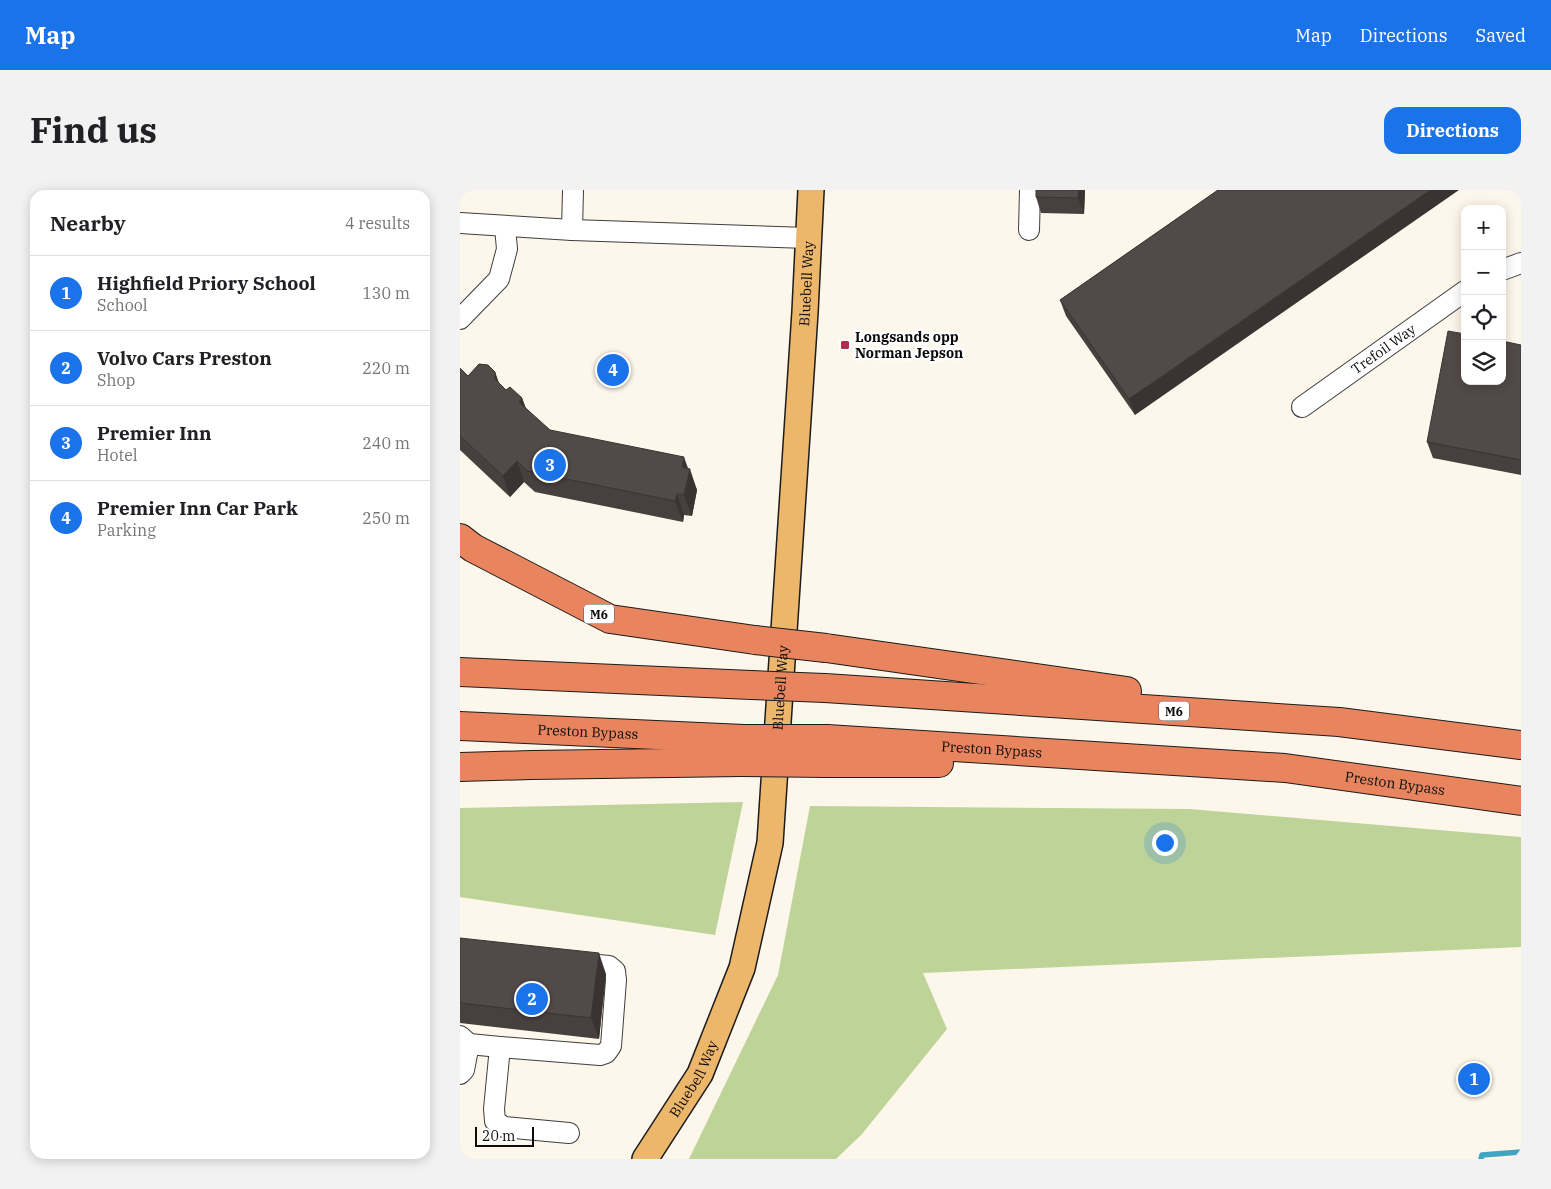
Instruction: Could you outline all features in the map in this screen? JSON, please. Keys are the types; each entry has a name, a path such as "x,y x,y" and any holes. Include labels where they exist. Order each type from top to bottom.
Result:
{"highway":[{"name":"M6","path":"460,538 473,548 610,620 826,648 1340,722 1521,746"},
{"name":"M6","path":"460,672 825,688 1340,722"},
{"name":"Preston Bypass","path":"460,726 743,750 826,751 1285,768 1521,801"},
{"path":"460,767 743,750"}],"main road":[{"name":"Bluebell Way","path":"645,1159 700,1074 742,968 770,843 805,312 811,190"}],"street":[{"path":"572,230 573,190"},
{"path":"1029,230 1030,190"},
{"path":"460,223 572,230 808,238"},
{"path":"460,319 499,279 507,248 497,226"},
{"path":"1506,269 1521,263"},
{"name":"Trefoil Way","path":"1302,407 1461,294"},
{"path":"460,1074 464,1070 467,1061 465,1040 500,1047 600,1055 606,1053 611,1046 616,980 614,971 608,966 561,961"},
{"path":"500,1047 494,1109 495,1121 504,1127 569,1133"}],"green space":[{"path":"743,802 715,935 460,897 460,808"},
{"path":"810,806 1189,809 1521,837 1521,947 923,973 947,1029 862,1134 836,1159 689,1159 778,975"}],"building":[{"path":"1036,190 1079,190 1078,198 1036,197"},
{"path":"1218,190 1430,190 1129,399 1060,300"},
{"path":"1448,331 1461,333 1461,385 1506,385 1506,342 1521,345 1521,460 1427,442"},
{"path":"479,364 488,365 495,372 495,379 506,390 510,387 522,398 519,402 550,430 684,457 682,467 690,469 684,495 677,494 675,501 527,471 517,461 503,476 460,436 460,368 468,376"},
{"path":"460,938 599,953 591,1018 460,1003"}],"waterway":[{"path":"1481,1159 1482,1155 1521,1152"}],"place":[{"name":"Longsands opp Norman Jepson","path":"845,345"},
{"name":"Premier Inn Car Park","path":"613,370"},
{"name":"Premier Inn","path":"550,465"},
{"name":"Volvo Cars Preston","path":"532,999"},
{"name":"Highfield Priory School","path":"1474,1079"}]}
